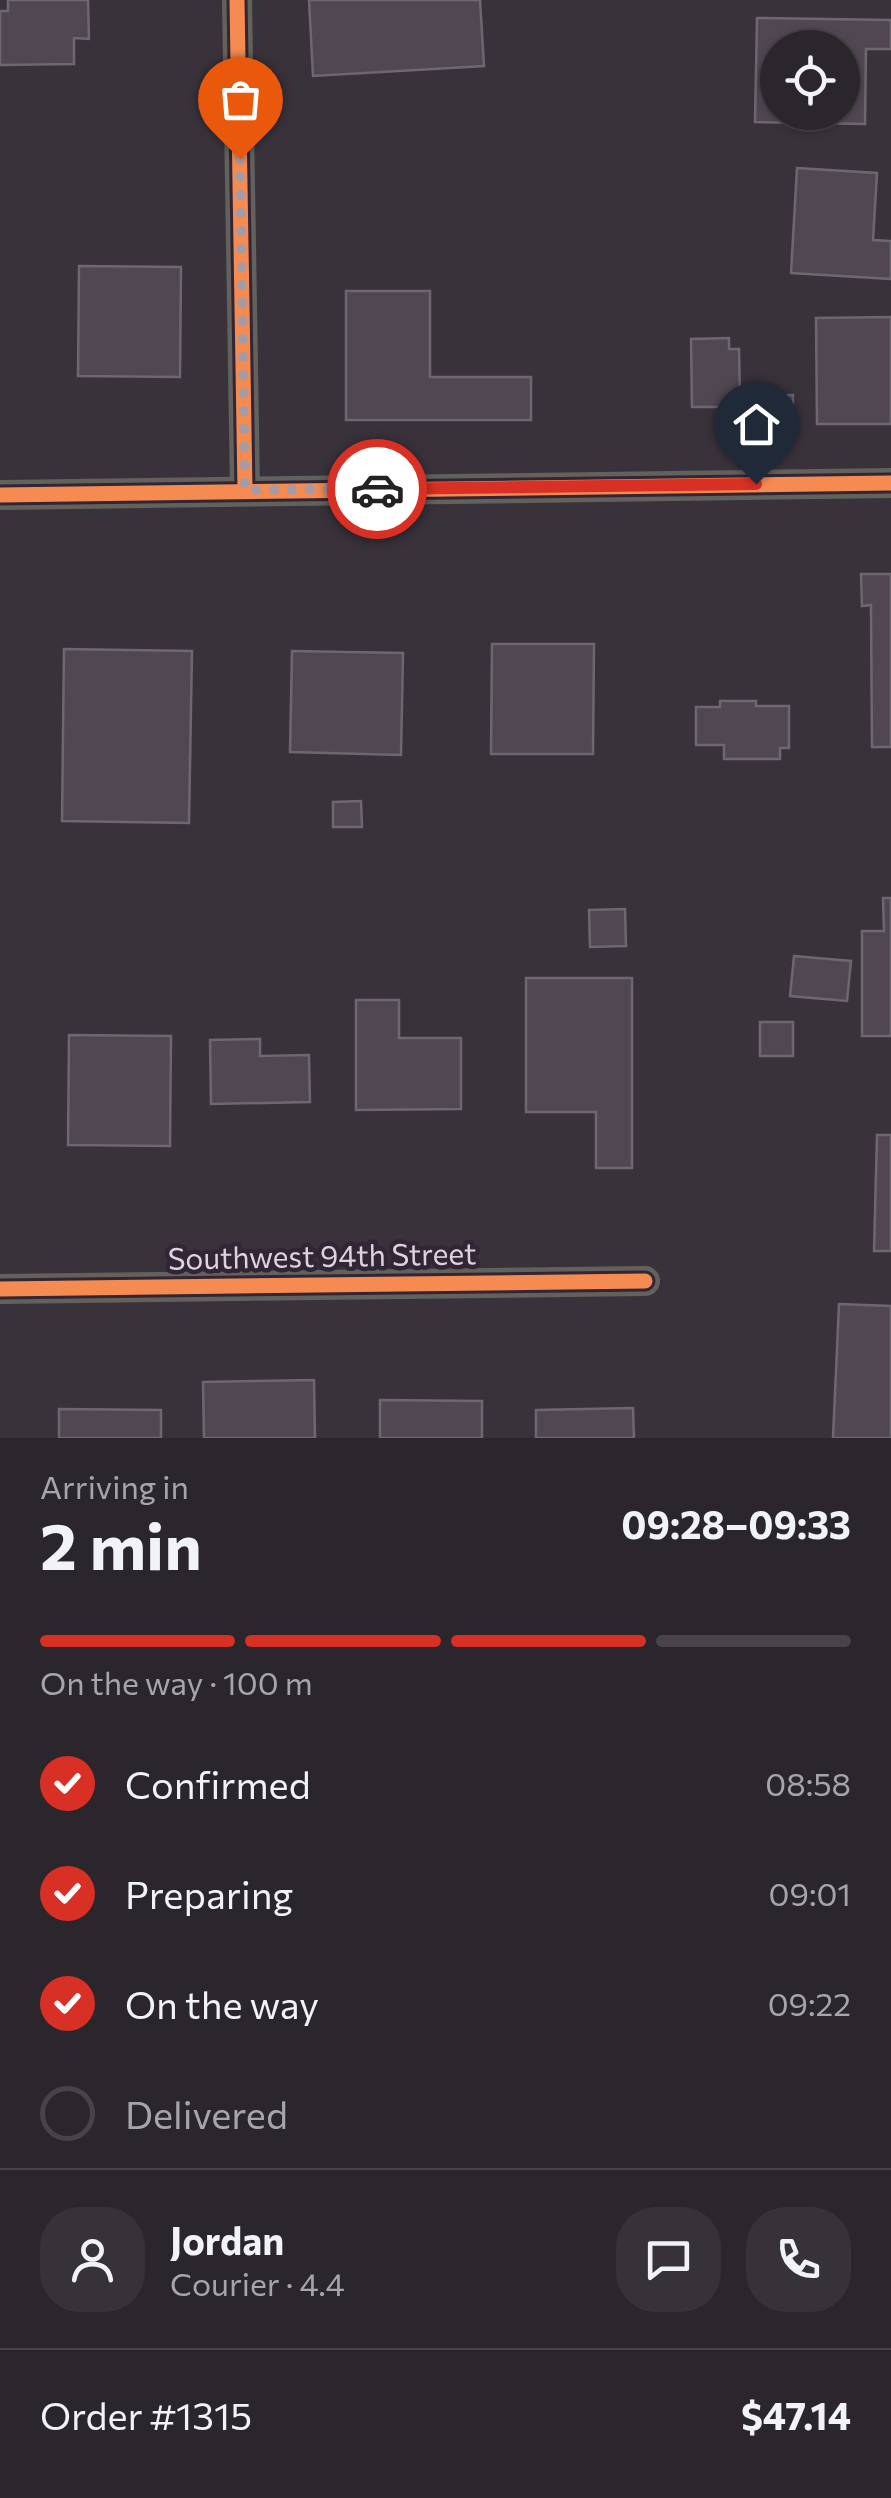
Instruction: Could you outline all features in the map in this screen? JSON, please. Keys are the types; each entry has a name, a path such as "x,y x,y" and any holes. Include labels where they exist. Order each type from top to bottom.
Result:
{"street":[{"path":"237,0 245,490"},
{"path":"0,494 891,483"},
{"name":"Southwest 94th Street","path":"0,1289 645,1281"}],"building":[{"path":"8,0 88,0 89,39 74,38 74,64 0,65 0,11 8,11"},
{"path":"309,0 480,0 484,66 313,76"},
{"path":"757,18 891,20 891,49 866,49 865,124 860,124 860,30 760,30 760,122 755,122"},
{"path":"797,168 877,173 873,240 891,241 891,279 791,273"},
{"path":"79,266 181,267 180,377 78,376"},
{"path":"346,291 430,291 430,377 531,377 531,420 346,420"},
{"path":"891,317 891,424 817,424 816,318"},
{"path":"729,338 729,349 739,349 740,396 730,396 731,407 692,407 691,339"},
{"path":"793,395 793,424 756,425 756,396"},
{"path":"861,574 891,574 891,747 872,747 871,605 862,606"},
{"path":"492,644 594,644 593,754 491,754"},
{"path":"64,649 192,651 189,823 62,821"},
{"path":"292,651 403,653 401,755 290,752"},
{"path":"720,701 789,706 789,748 780,748 780,759 724,759 724,745 696,745 696,707 720,707"},
{"path":"361,801 362,827 333,827 333,802"},
{"path":"883,898 891,898 891,1036 862,1036 862,931 884,931"},
{"path":"625,909 626,946 590,947 589,910"},
{"path":"794,956 851,961 847,1001 790,996"},
{"path":"526,978 632,978 632,1168 596,1168 596,1112 526,1112"},
{"path":"356,1000 399,1000 399,1038 461,1038 461,1109 356,1110"},
{"path":"760,1022 793,1022 793,1056 760,1056"},
{"path":"69,1035 171,1036 170,1146 68,1145"},
{"path":"260,1039 260,1056 309,1055 310,1102 211,1104 210,1040"},
{"path":"877,1135 891,1135 891,1251 874,1251"},
{"path":"839,1304 891,1306 891,1438 833,1438"},
{"path":"314,1380 315,1438 204,1438 203,1382"},
{"path":"380,1400 482,1401 482,1438 380,1438"},
{"path":"633,1408 634,1438 536,1438 536,1410"},
{"path":"59,1409 161,1410 161,1438 59,1438"}],"cycle path":[{"path":"237,0 245,490"},
{"path":"0,495 891,483"},
{"path":"0,1289 645,1281"}],"way so far":[{"path":"240,159 245,490 377,489"}],"route":[{"path":"377,489 756,484"}]}
